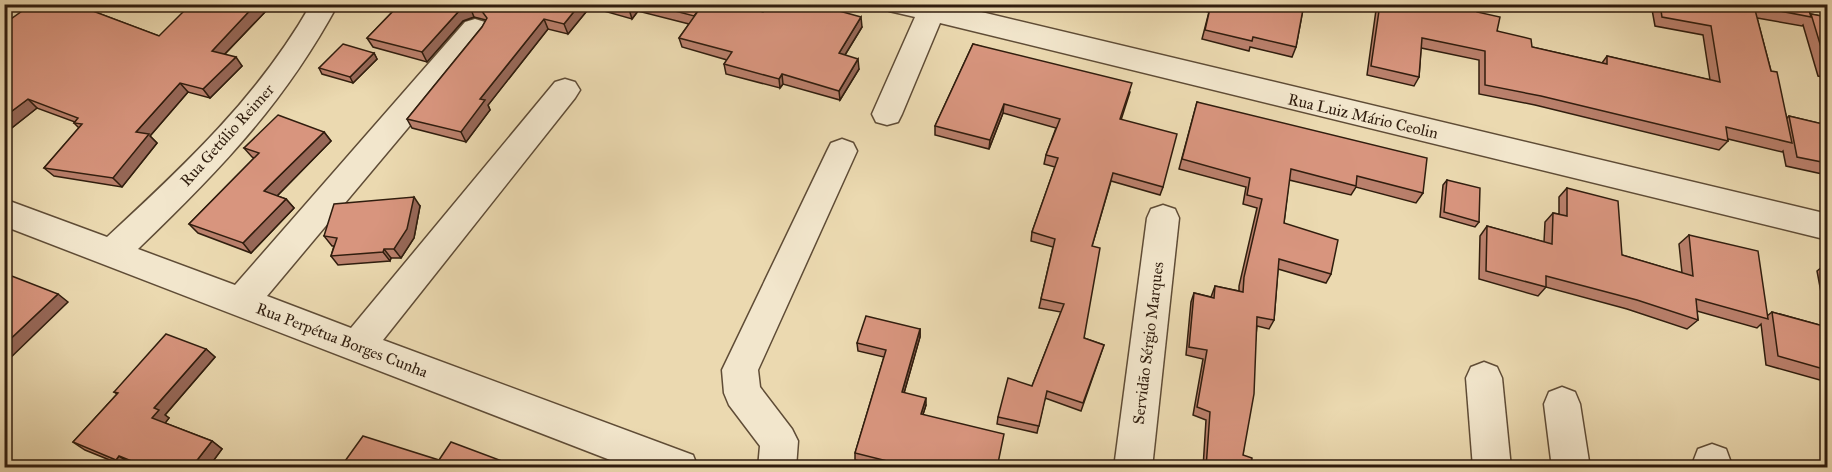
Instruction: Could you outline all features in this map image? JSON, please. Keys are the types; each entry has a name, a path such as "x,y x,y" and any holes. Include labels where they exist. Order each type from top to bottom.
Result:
{"street":[{"name":"Rua Getúlio Reimer","path":"112,253 197,173 261,100 293,57 325,4"},
{"name":"Rua Luiz Mário Ceolin","path":"899,4 932,8 1827,227"},
{"path":"887,114 932,8"},
{"path":"241,302 475,29"},
{"path":"357,346 565,90"},
{"path":"777,468 779,441 742,393 740,370 842,151"},
{"name":"Rua Perpétua Borges Cunha","path":"4,212 679,468"},
{"name":"Servidão Sérgio Marques","path":"1133,468 1163,218"},
{"path":"1484,378 1492,468"},
{"path":"1562,404 1571,468"}],"building":[{"path":"32,4 85,4 82,7 159,36 191,4 256,4 212,51 236,57 203,89 180,83 136,132 149,134 113,178 44,168 82,124 74,123 78,118 28,99 4,117 4,24"},
{"path":"400,4 580,4 564,24 544,19 480,99 485,100 461,132 407,119 487,18 481,10 470,7 459,11 422,52 367,38"},
{"path":"613,4 632,4 629,9"},
{"path":"648,4 703,4 694,16"},
{"path":"703,4 734,4 763,12 768,4 814,4 861,17 839,53 858,59 839,91 782,74 779,79 724,64 732,52 679,38"},
{"path":"1211,4 1304,4 1296,47 1253,37 1252,41 1205,30"},
{"path":"1380,4 1477,4 1477,12 1500,17 1497,31 1531,39 1532,47 1607,64 1607,56 1720,82 1711,26 1662,17 1660,4 1807,4 1811,17 1754,6 1771,71 1777,72 1792,143 1726,127 1728,141 1541,96 1485,85 1485,51 1422,38 1419,77 1371,66"},
{"path":"1811,14 1827,17 1827,67"},
{"path":"343,44 374,53 350,77 319,68"},
{"path":"973,44 1132,83 1120,119 1177,134 1163,187 1113,173 1092,246 1100,248 1084,338 1104,345 1083,403 1047,391 1039,426 998,417 1008,378 1032,386 1064,304 1041,299 1055,239 1032,232 1058,158 1046,155 1060,119 1004,104 990,140 935,126"},
{"path":"1197,102 1427,158 1423,193 1357,176 1356,186 1291,169 1284,223 1338,240 1331,274 1279,259 1274,320 1257,317 1254,394 1243,455 1252,458 1251,468 1206,468 1210,412 1197,407 1207,350 1189,347 1194,293 1214,298 1215,286 1243,292 1244,277 1262,199 1247,195 1250,178 1182,159"},
{"path":"278,115 324,132 264,191 286,199 243,243 189,224 259,153 244,148"},
{"path":"1789,116 1827,125 1827,163 1797,157"},
{"path":"1447,180 1480,188 1479,222 1444,212"},
{"path":"1567,188 1618,201 1622,255 1693,276 1689,235 1758,251 1768,319 1696,299 1698,320 1637,300 1546,276 1546,287 1486,271 1487,226 1552,244 1553,213 1567,216"},
{"path":"414,197 407,229 394,249 331,256 337,238 324,236 334,204"},
{"path":"4,273 58,294 4,345"},
{"path":"1772,312 1827,327 1827,370 1778,356"},
{"path":"866,316 920,329 902,392 926,398 921,414 1004,434 997,468 915,468 855,453 886,350 857,343"},
{"path":"166,334 206,349 154,408 159,410 152,418 212,441 191,468 149,468 119,456 116,460 73,442 118,393 114,392"},
{"path":"363,436 439,460 451,442 510,464 508,468 340,468"}]}
